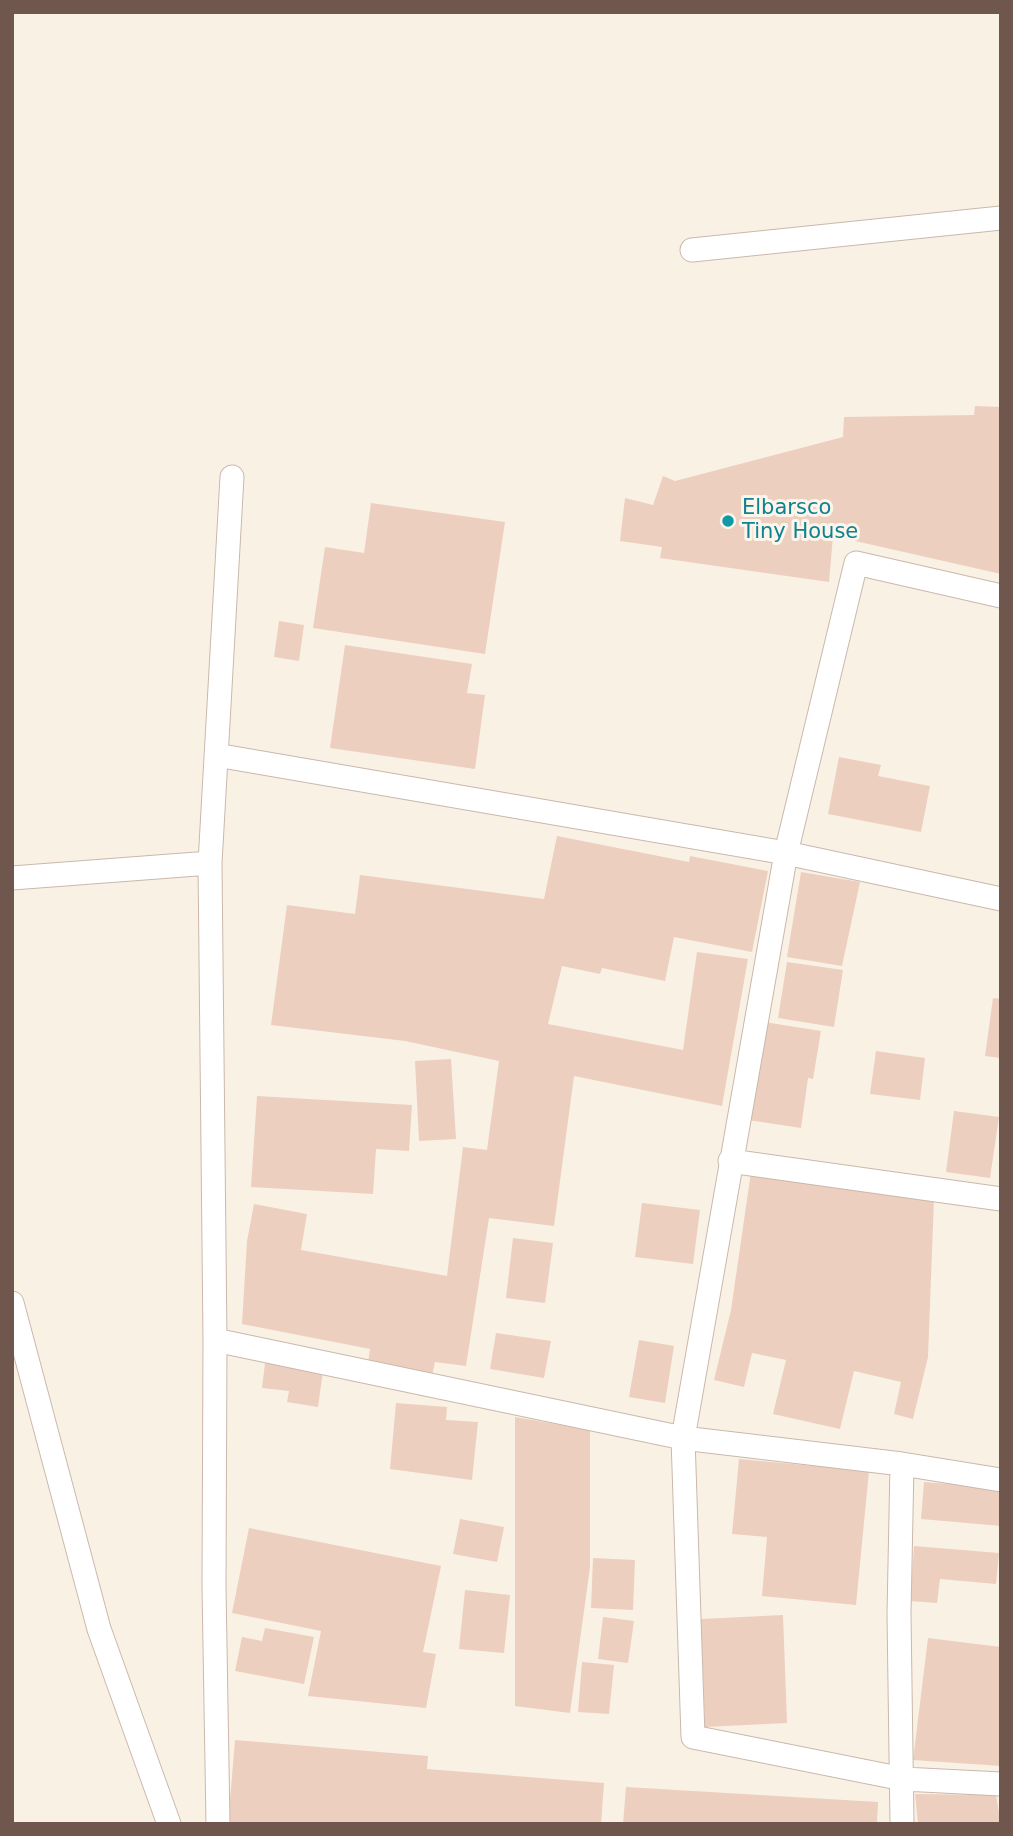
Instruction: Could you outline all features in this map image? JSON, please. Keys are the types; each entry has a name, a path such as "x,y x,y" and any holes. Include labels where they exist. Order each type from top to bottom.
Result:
{"street":[{"path":"692,250 1001,218"},
{"path":"218,1824 210,863 232,477"},
{"path":"1001,596 856,563 786,853 682,1438 692,1737 903,1779 1001,1784"},
{"path":"216,755 786,853 1001,899"},
{"path":"12,878 210,863"},
{"path":"730,1161 1001,1199"},
{"path":"12,1303 99,1629 169,1824"},
{"path":"215,1340 682,1438 902,1464 1001,1480"},
{"path":"902,1464 899,1614 902,1824"}],"building":[{"path":"975,406 1001,407 1001,574 833,536 829,582 660,558 662,547 620,541 625,498 653,505 663,476 675,481 843,437 844,417 974,415"},
{"path":"371,503 505,522 485,654 313,628 325,547 364,553"},
{"path":"279,621 304,625 299,661 274,657"},
{"path":"345,645 472,664 467,693 485,695 475,769 330,748"},
{"path":"839,757 881,765 878,776 930,786 921,832 828,814"},
{"path":"557,836 689,862 690,856 768,871 752,952 674,937 665,981 602,968 600,974 562,966 548,1024 683,1050 697,952 748,959 722,1106 574,1076 554,1226 489,1218 466,1366 435,1362 432,1376 368,1363 370,1349 242,1324 247,1241 254,1204 307,1214 301,1250 447,1276 463,1147 487,1150 499,1061 405,1041 271,1025 287,905 355,914 360,875 544,899"},
{"path":"801,872 860,882 842,966 787,957"},
{"path":"787,962 843,970 834,1027 778,1018"},
{"path":"993,998 1001,999 1001,1058 985,1056"},
{"path":"764,1022 821,1031 813,1079 808,1078 801,1128 748,1120"},
{"path":"876,1051 925,1058 920,1100 870,1094"},
{"path":"451,1059 456,1139 419,1141 415,1061"},
{"path":"257,1096 412,1105 409,1151 376,1149 373,1194 251,1187"},
{"path":"954,1111 999,1117 990,1178 946,1172"},
{"path":"751,1172 934,1199 928,1357 913,1419 894,1414 901,1382 854,1371 840,1429 773,1414 786,1360 752,1353 744,1387 714,1380 731,1310"},
{"path":"642,1203 700,1210 693,1264 635,1257"},
{"path":"513,1238 553,1243 545,1303 506,1298"},
{"path":"496,1333 551,1341 544,1378 490,1369"},
{"path":"639,1340 674,1346 665,1403 629,1397"},
{"path":"265,1363 323,1371 318,1407 287,1402 289,1391 262,1388"},
{"path":"396,1403 447,1407 446,1420 478,1422 472,1480 390,1469"},
{"path":"515,1417 590,1430 590,1567 570,1713 515,1706"},
{"path":"739,1459 869,1471 856,1605 762,1596 767,1537 732,1534"},
{"path":"924,1482 1001,1488 1001,1526 921,1519"},
{"path":"460,1519 504,1527 497,1562 453,1554"},
{"path":"249,1528 441,1566 423,1652 436,1654 426,1708 308,1696 321,1631 232,1613"},
{"path":"914,1546 999,1553 996,1584 940,1579 937,1603 910,1601"},
{"path":"593,1558 635,1560 633,1610 591,1608"},
{"path":"465,1590 510,1595 504,1653 459,1649"},
{"path":"783,1615 787,1723 705,1727 701,1619"},
{"path":"603,1617 634,1621 628,1663 598,1659"},
{"path":"265,1628 314,1637 304,1684 235,1671 242,1637 262,1641"},
{"path":"928,1638 1001,1647 1001,1766 913,1760"},
{"path":"582,1662 614,1665 609,1714 578,1712"},
{"path":"235,1740 428,1756 427,1769 604,1783 601,1824 228,1824"},
{"path":"626,1787 878,1802 877,1824 623,1824"},
{"path":"915,1794 996,1795 1001,1824 918,1824"}],"place":[{"name":"Elbarsco Tiny House","path":"728,521"}]}
